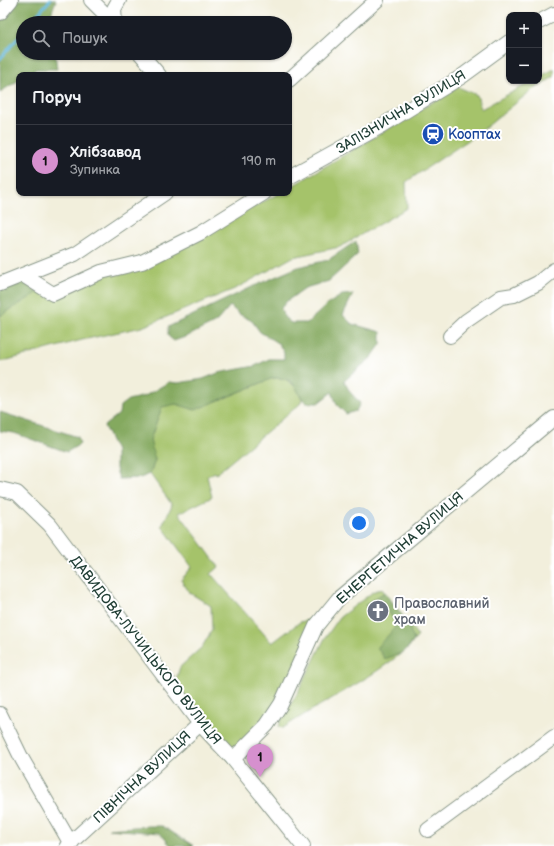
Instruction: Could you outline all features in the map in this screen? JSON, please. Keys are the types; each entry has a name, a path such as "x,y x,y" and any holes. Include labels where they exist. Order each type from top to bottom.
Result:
{"street":[{"path":"0,13 12,0"},
{"path":"91,0 108,16"},
{"path":"114,16 114,9 119,0"},
{"path":"292,77 377,0"},
{"path":"542,20 554,14"},
{"name":"ЗАЛІЗНИЧНА ВУЛИЦЯ","path":"292,175 383,125 461,77 506,44"},
{"path":"146,60 156,72"},
{"path":"0,284 75,254 161,196"},
{"path":"23,275 53,294 101,272 142,262 200,233 259,196"},
{"path":"450,336 466,322 501,297 514,295 538,283 554,270"},
{"name":"ЕНЕРГЕТИЧНА ВУЛИЦЯ","path":"233,759 267,725 282,704 316,626 339,598 554,418"},
{"name":"ДАВИДОВА-ЛУЧИЦЬКОГО ВУЛИЦЯ","path":"0,489 17,493 50,525 200,724 233,759 303,846"},
{"path":"0,714 22,759 69,845"},
{"name":"ПІВНІЧНА ВУЛИЦЯ","path":"69,845 200,724"},
{"path":"428,830 554,737"}],"green space":[{"path":"12,0 56,0 50,16 16,16 16,60 56,60 57,69 36,69 32,72 16,72 16,82 0,92 0,13"},
{"path":"554,69 554,77 532,90 479,133 406,182 407,208 340,247 293,257 237,288 142,327 82,340 0,362 0,311 39,292 156,259 274,196 292,196 292,186 458,87 477,95 481,109 527,84 542,84 542,75"},
{"path":"356,241 358,254 329,281 305,288 287,301 281,308 284,317 291,323 307,323 328,304 342,295 353,294 343,315 352,324 381,332 381,344 372,357 344,381 350,392 360,403 356,411 346,414 337,405 332,392 318,403 306,403 291,382 281,378 273,378 195,410 176,404 162,407 150,440 155,460 150,474 140,478 119,479 116,469 116,451 104,426 119,414 120,406 128,400 145,396 169,382 178,383 203,379 218,373 255,366 269,359 284,359 284,353 279,344 260,332 252,321 239,314 230,306 216,322 188,336 174,341 168,336 168,327 298,267 328,260"},
{"path":"20,279 39,292 0,316 0,287"},
{"path":"273,378 284,378 296,387 302,399 300,404 216,474 215,472 207,476 212,497 179,513 219,567 211,574 272,643 300,622 312,619 378,557 339,598 282,702 233,759 173,689 180,667 202,647 212,630 211,606 190,593 181,580 192,567 162,526 172,505 150,474 155,460 148,440 154,420 163,405 176,404 194,408 225,398"},
{"path":"0,412 78,437 80,444 67,452 14,433 0,431"},
{"path":"382,589 418,636 411,645 374,673 283,728 279,727 280,722 298,692 325,638 340,617 374,591"},
{"path":"385,592 407,622 414,640 404,652 385,659 377,647 396,625 383,601 369,610 365,605"},
{"path":"162,826 194,846 171,846 160,833 108,829"}],"waterway":[{"path":"36,16 50,0"},
{"path":"0,59 16,40"}],"place":[{"name":"Кооптах","path":"433,134"},
{"name":"Православний храм","path":"378,611"},
{"name":"Хлібзавод","path":"260,777"}]}
